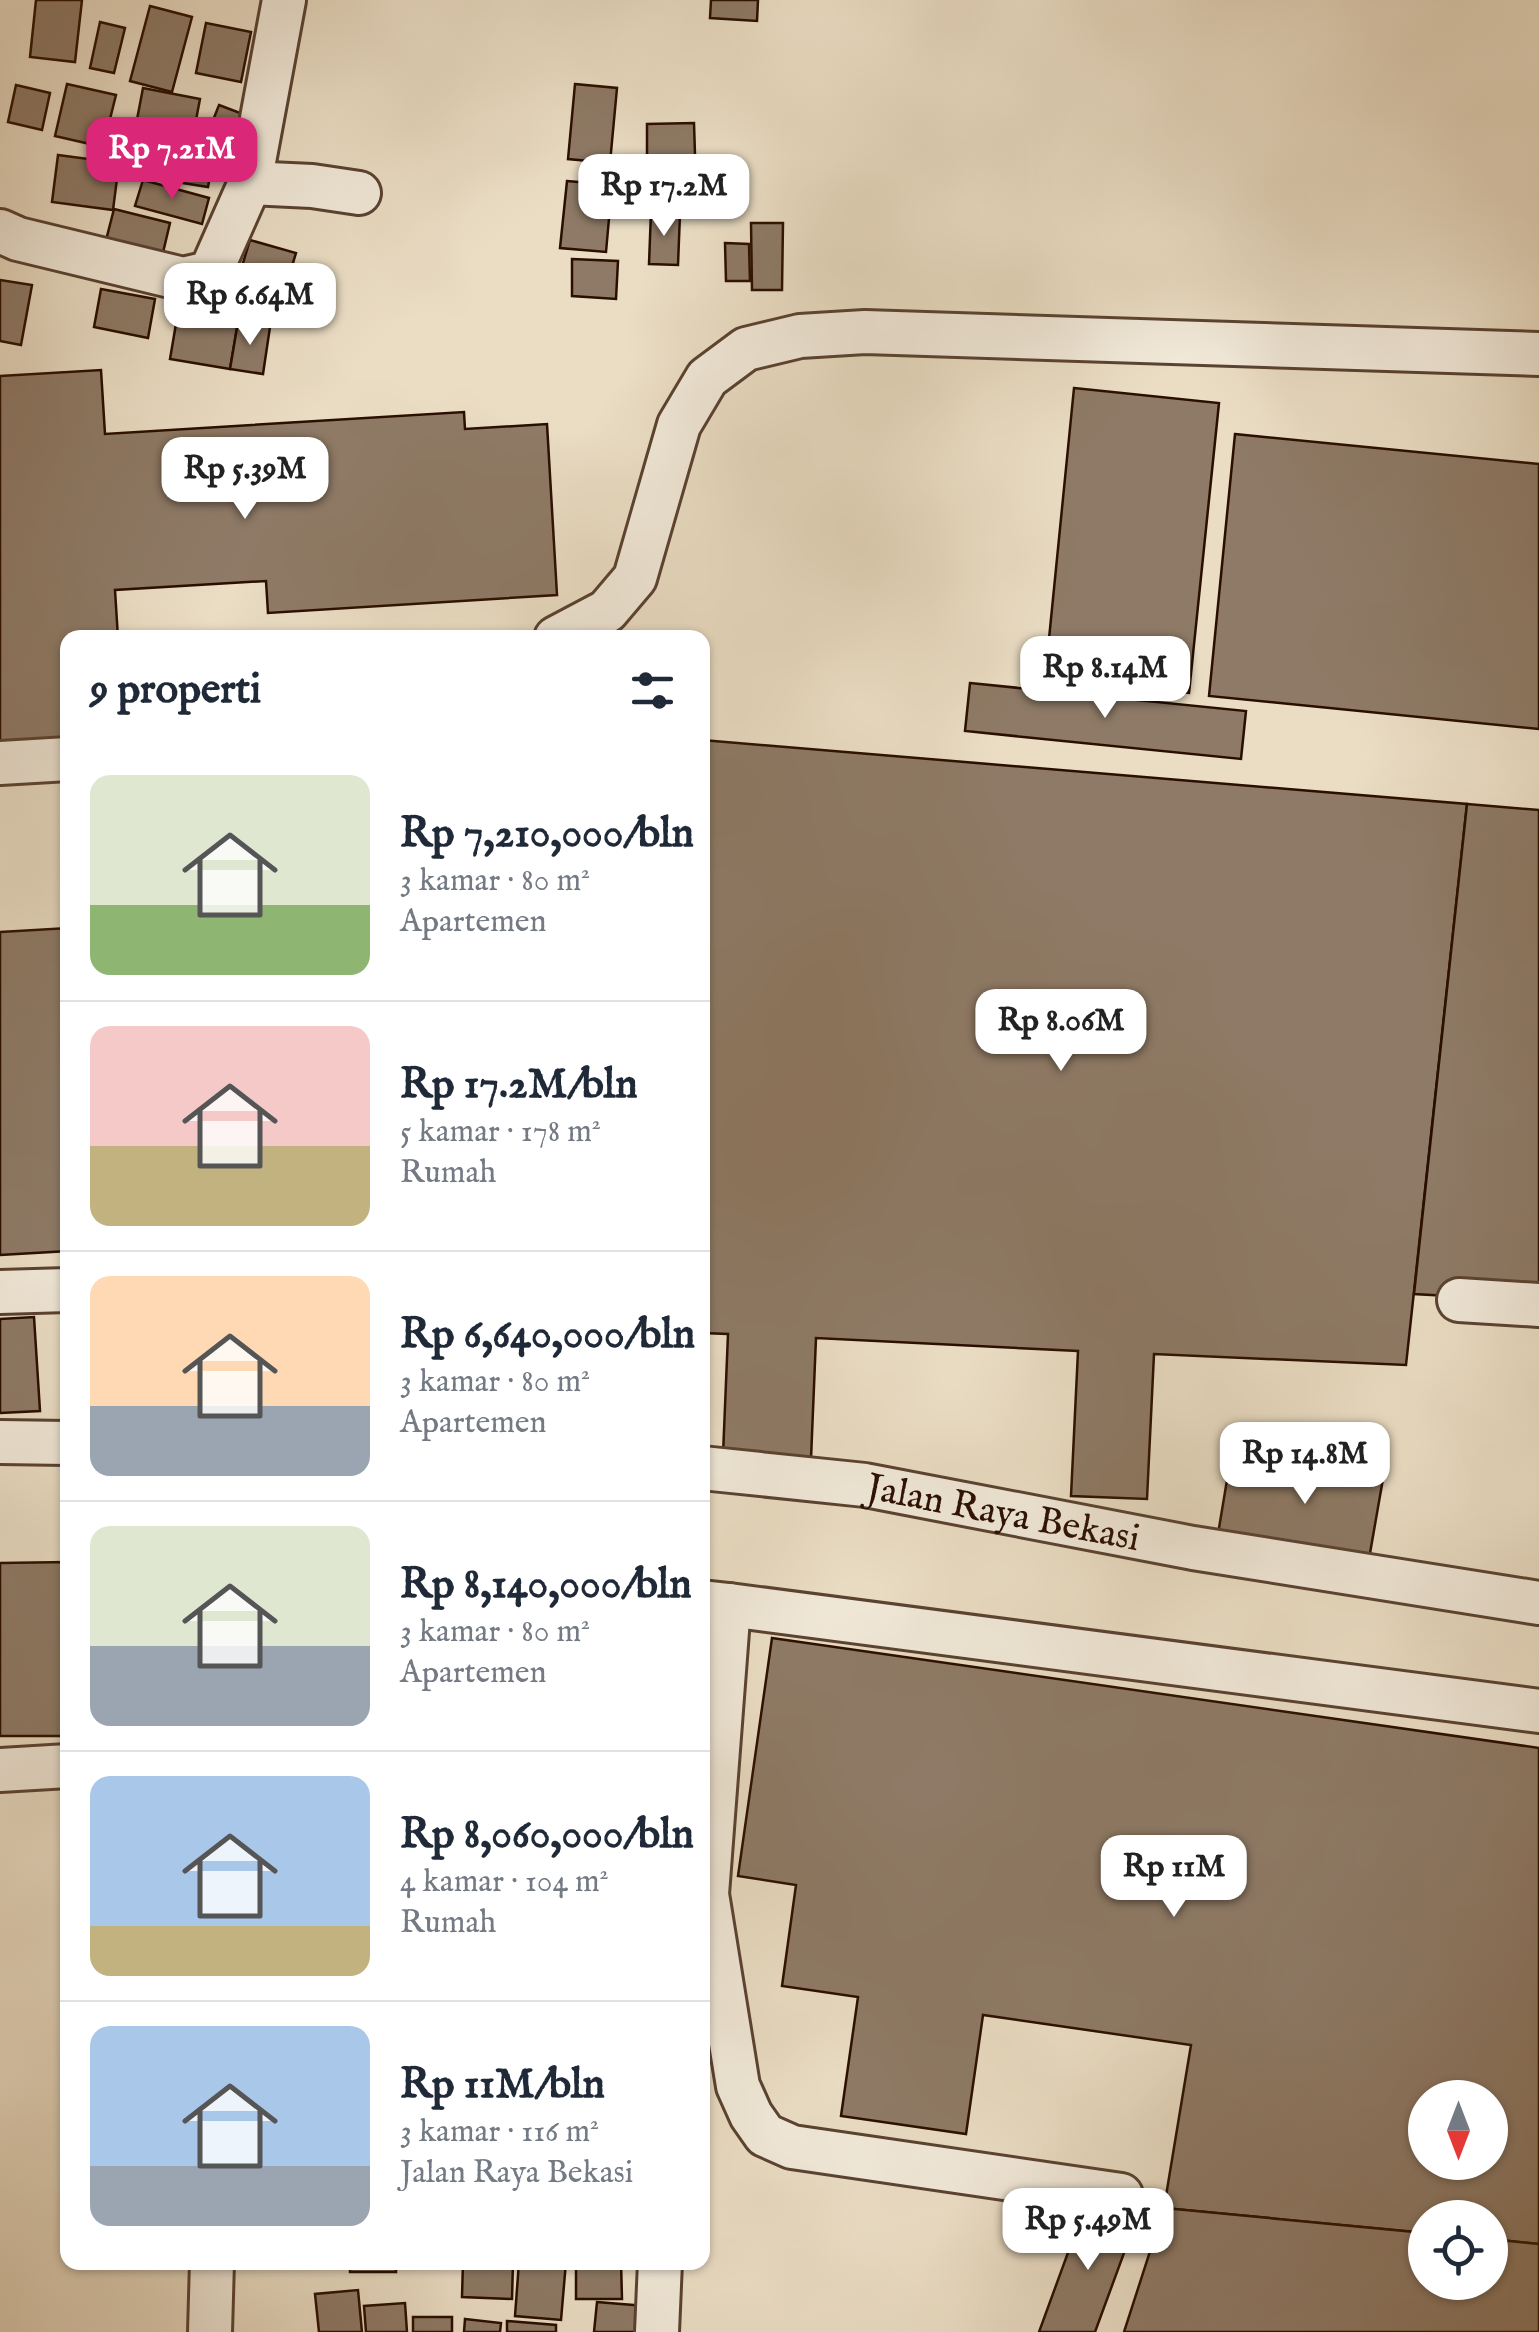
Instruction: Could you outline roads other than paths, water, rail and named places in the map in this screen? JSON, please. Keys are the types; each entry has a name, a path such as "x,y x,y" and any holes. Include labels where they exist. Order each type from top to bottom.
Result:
{"street":[{"path":"0,231 169,276 196,276 212,269 250,184 284,0"},
{"path":"250,184 312,186 359,193"},
{"path":"571,630 607,611 635,578 679,425 707,378 746,349 800,336 864,332 1539,354"},
{"path":"0,763 60,759"},
{"path":"0,1292 60,1290"},
{"path":"1459,1300 1539,1304"},
{"path":"0,1442 60,1443"},
{"name":"Jalan Raya Bekasi","path":"710,1469 865,1485 1193,1548 1539,1603"},
{"path":"710,1797 716,1603 1539,1711"},
{"path":"0,1770 60,1766"},
{"path":"710,1913 738,2086 765,2135 792,2147 1121,2194"},
{"path":"210,2332 212,2270"},
{"path":"657,2332 660,2270"}]}
